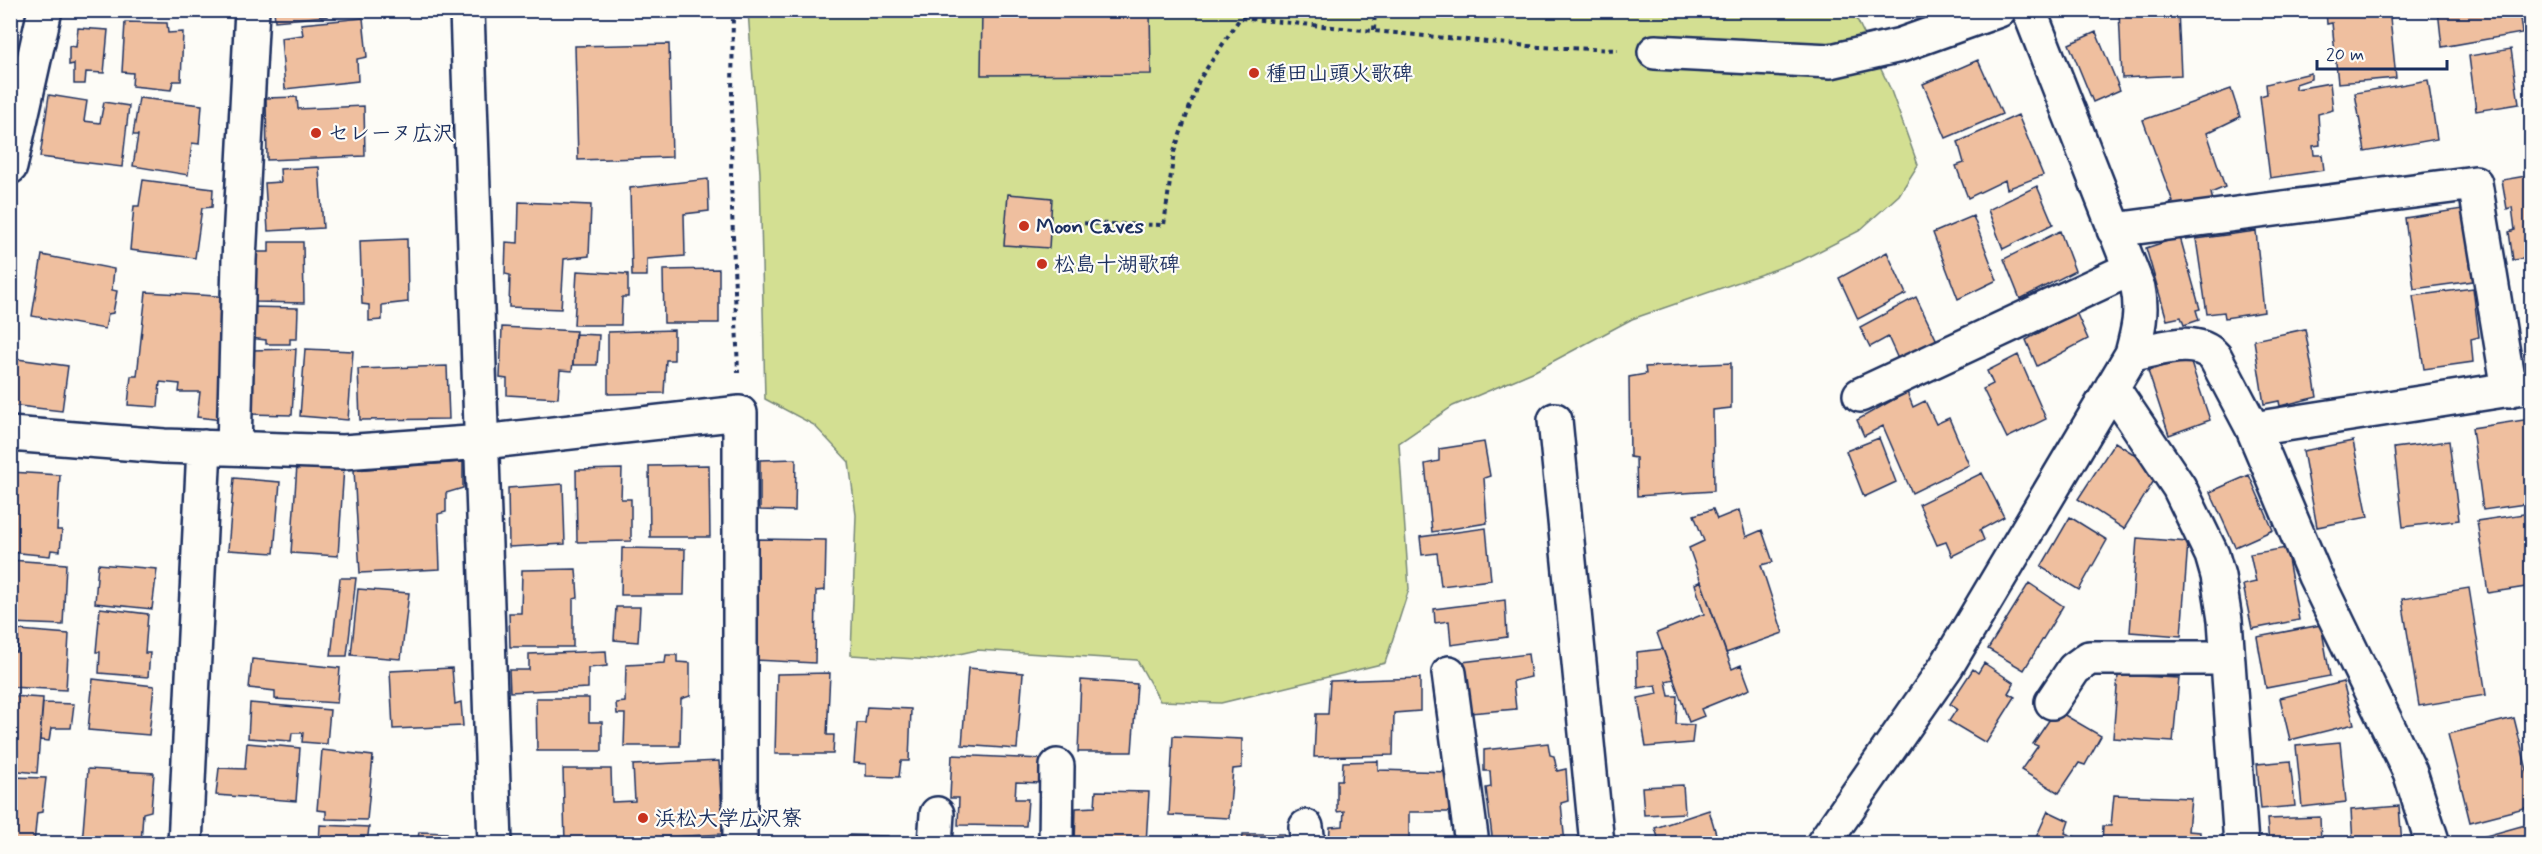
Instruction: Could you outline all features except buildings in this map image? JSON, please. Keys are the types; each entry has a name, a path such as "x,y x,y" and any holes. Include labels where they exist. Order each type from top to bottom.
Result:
{"street":[{"path":"10,167 45,10"},
{"path":"185,843 219,447 239,260 252,10"},
{"path":"467,10 495,843"},
{"path":"1655,52 1832,61 1901,45 1999,10"},
{"path":"1823,843 1946,667 2132,354 2139,329 2141,307 2130,269 2036,13"},
{"path":"2114,230 2475,183 2520,388 2253,429"},
{"path":"1860,395 2130,269"},
{"path":"2132,354 2196,345 2207,349 2215,357 2253,429 2315,576 2410,772 2433,843"},
{"path":"2112,387 2179,486 2212,555 2218,576 2225,620 2241,843"},
{"path":"10,434 343,452 483,442 740,413 740,843"},
{"path":"1556,420 1598,843"},
{"path":"2052,702 2074,669 2089,658 2226,658"},
{"path":"1449,673 1472,843"},
{"path":"1056,843 1057,766"}],"path":[{"path":"733,10 731,182 740,413"},
{"path":"1066,223 1164,225 1174,152 1199,80 1240,18 1239,10"},
{"path":"1374,30 1375,10"},
{"path":"1240,18 1539,46 1655,52"}],"green space":[{"path":"748,11 1853,11 1890,88 1918,165 1899,195 1859,231 1802,260 1632,319 1535,371 1453,406 1399,443 1409,589 1385,663 1221,703 1160,701 1137,660 977,650 932,660 851,655 856,515 849,462 814,425 765,399 760,173"}],"place":[{"name":"種田山頭火歌碑","path":"1254,73"},
{"name":"セレーヌ広沢","path":"316,133"},
{"name":"Moon Caves","path":"1024,226"},
{"name":"松島十湖歌碑","path":"1042,264"},
{"name":"浜松大学広沢寮","path":"643,818"}]}
